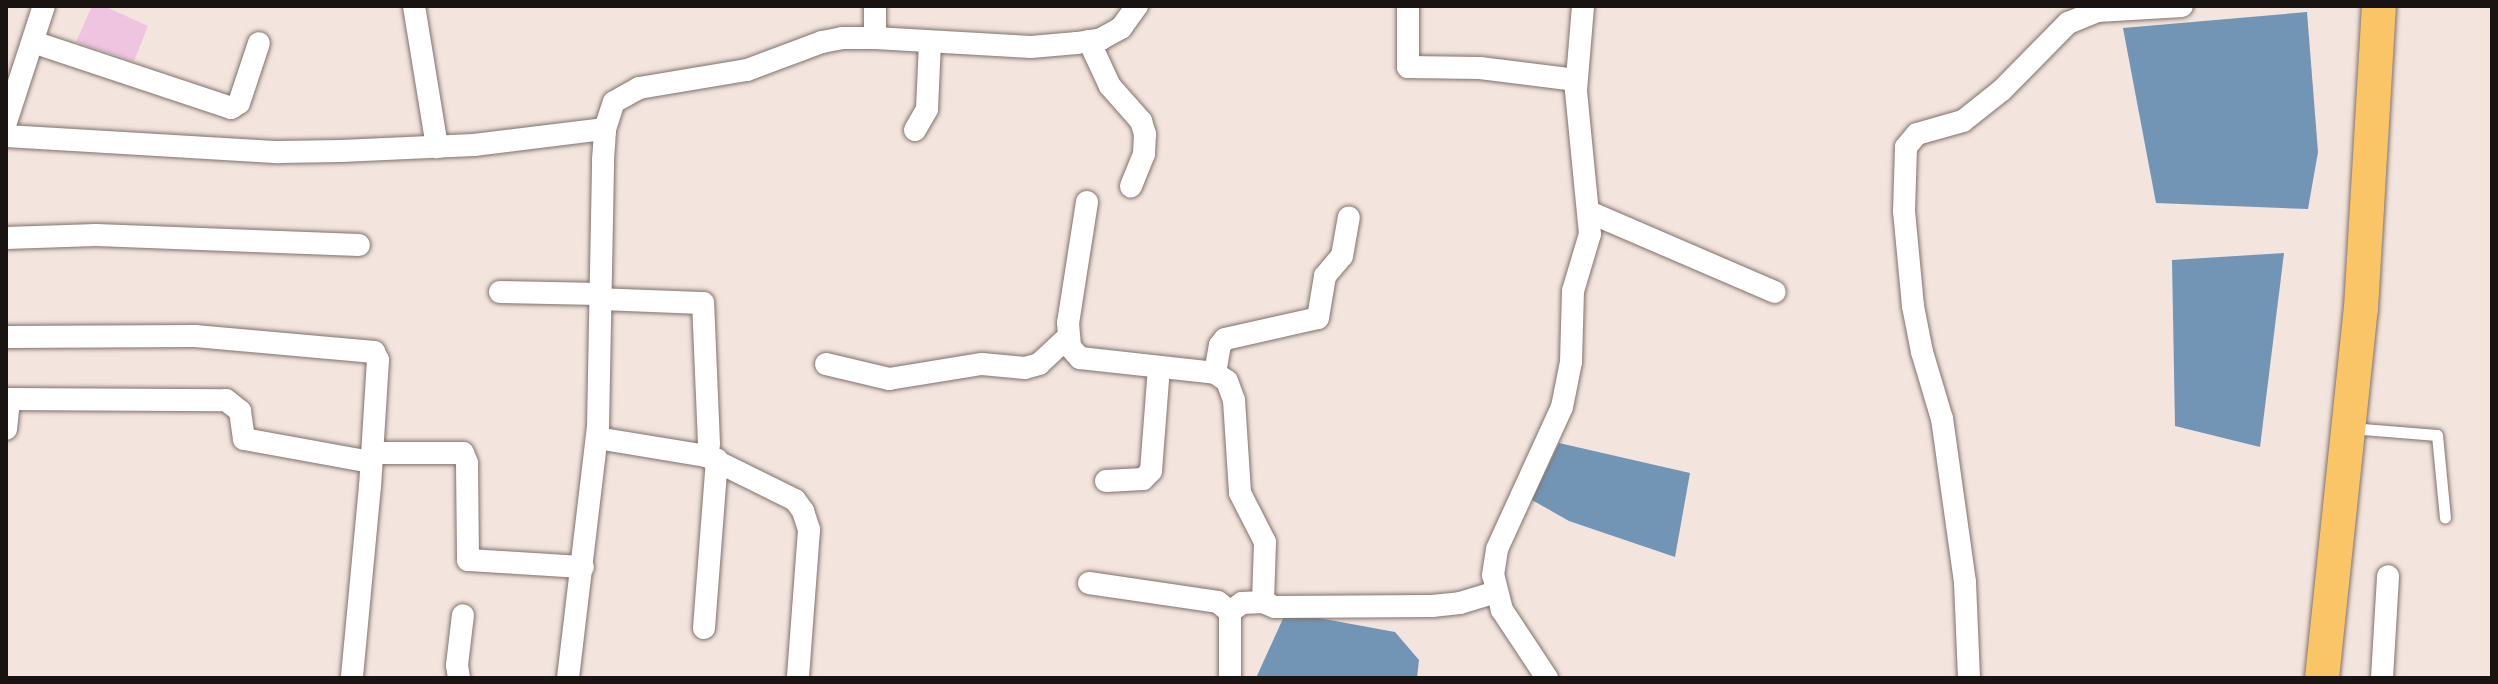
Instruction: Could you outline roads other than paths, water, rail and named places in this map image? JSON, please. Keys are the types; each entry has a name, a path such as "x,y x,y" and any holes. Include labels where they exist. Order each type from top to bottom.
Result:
{"main road":[{"path":"2322,678 2361,308 2379,6"}],"street":[{"path":"6,122 44,6"},
{"path":"414,6 437,147"},
{"path":"875,6 875,38"},
{"path":"568,678 597,438 601,387 605,129 614,102 626,92 747,70 822,42 842,38 1031,47 1101,39 1121,28 1137,6"},
{"path":"1408,6 1408,67 1480,68 1576,80"},
{"path":"1547,678 1502,610 1495,592 1497,549 1547,443 1566,390 1571,362 1572,300 1589,246 1589,212 1576,80 1583,6"},
{"path":"1969,678 1965,582 1944,434 1913,306 1904,211 1906,147 1917,134 1963,121 2002,90 2068,23 2096,8 2182,6"},
{"path":"1089,41 1110,86 1141,121 1145,134 1144,154 1131,186"},
{"path":"33,42 226,108 236,107 239,103 259,43"},
{"path":"915,130 927,109 930,42"},
{"path":"6,136 279,152 437,147 605,129"},
{"path":"1087,202 1068,337 1074,355 1215,373 1232,389 1240,493 1265,542 1263,602"},
{"path":"1589,212 1775,292"},
{"path":"1215,373 1220,345 1225,339 1318,318 1325,276 1342,256 1349,218"},
{"path":"6,238 96,235 359,245"},
{"path":"500,292 703,303 712,458 704,628"},
{"path":"6,337 195,336 374,352 378,360 372,458 352,678"},
{"path":"826,364 889,379 982,364 1025,368 1039,364 1068,337"},
{"path":"1106,481 1143,479 1151,471 1159,368"},
{"path":"6,429 8,399 226,400 240,411 244,439 372,458 463,453 467,463 468,560 583,567"},
{"path":"597,438 712,458 795,500 803,511 809,530 798,678"},
{"path":"2382,678 2388,576"},
{"path":"1089,583 1218,602 1230,612"},
{"path":"1230,612 1242,603 1263,602 1275,607 1432,606 1460,603 1495,592"},
{"path":"1230,612 1230,678"},
{"path":"459,678 457,665 463,615"}],"lane":[{"path":"2349,428 2437,435 2445,518"}],"water":[{"path":"2307,12 2318,152 2308,209 2156,203 2123,28"},
{"path":"2284,253 2260,447 2175,426 2172,260"},
{"path":"1559,443 1690,473 1675,557 1569,521 1532,500"},
{"path":"1286,612 1395,632 1419,660 1417,678 1256,678"}]}
